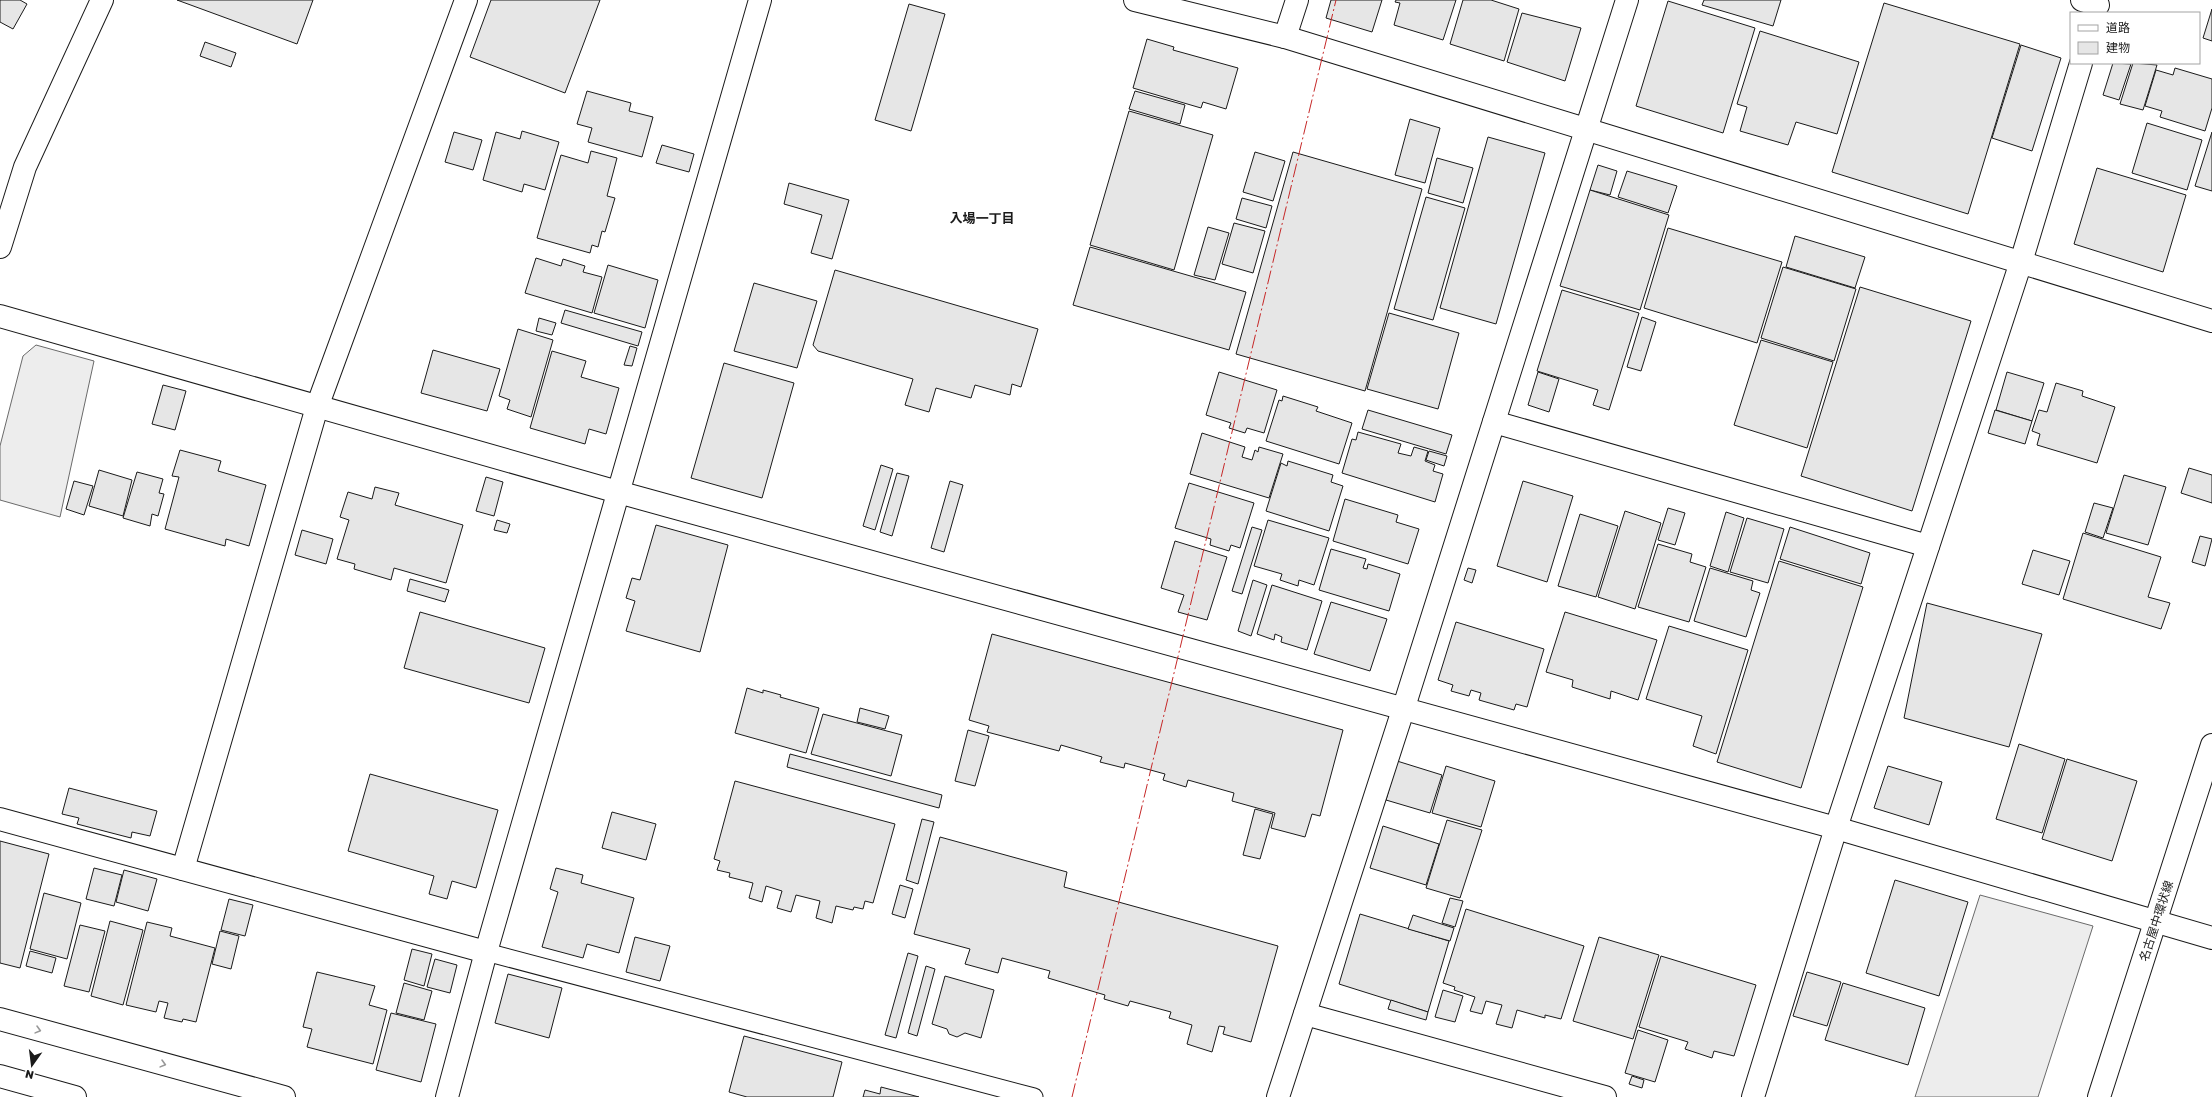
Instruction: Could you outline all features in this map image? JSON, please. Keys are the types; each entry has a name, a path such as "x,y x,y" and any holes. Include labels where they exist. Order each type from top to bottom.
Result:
{"street":[{"path":"0,247 25,167 102,0"},
{"path":"183,869 317,407 466,0"},
{"path":"447,1097 486,952 760,0"},
{"path":"1135,0 1285,37 2212,321"},
{"path":"1285,37 1297,0"},
{"path":"1278,1097 1403,710 1627,0"},
{"path":"1753,1097 1836,828 2021,262 2080,64"},
{"path":"0,316 618,492 1403,710 1836,828 2212,938"},
{"path":"1494,422 1928,546"},
{"name":"名古屋中環状線","path":"2099,1097 2212,744"},
{"path":"0,819 486,952"},
{"path":"1305,1014 1605,1097"},
{"path":"0,1019 284,1097"},
{"path":"0,1076 75,1097"}],"lane":[{"path":"486,952 1034,1097"}],"shaded area":[{"path":"36,345 94,361 60,517 0,500 0,446 23,356"},
{"path":"1980,895 2093,926 2038,1097 1915,1097"}],"building":[{"path":"0,0 20,0 27,4 13,29 0,22"},
{"path":"177,0 313,0 297,44"},
{"path":"491,0 600,0 565,93 470,57"},
{"path":"1331,0 1382,0 1372,32 1326,18"},
{"path":"1396,0 1456,0 1443,40 1394,25 1400,3 1395,2"},
{"path":"1463,0 1491,0 1519,9 1504,61 1450,44"},
{"path":"1704,0 1781,0 1773,26 1702,5"},
{"path":"1668,1 1755,28 1723,133 1636,106"},
{"path":"1884,3 2020,44 1968,214 1832,172"},
{"path":"909,4 945,14 911,131 875,120"},
{"path":"2212,9 2212,41 2203,38"},
{"path":"1522,13 1581,28 1565,81 1507,62"},
{"path":"1760,31 1859,62 1837,134 1796,122 1788,145 1740,131 1747,107 1737,104"},
{"path":"1147,39 1174,47 1173,50 1238,68 1226,109 1203,102 1201,108 1133,88"},
{"path":"205,42 236,53 231,67 200,56"},
{"path":"2021,45 2061,58 2032,151 1992,138"},
{"path":"2113,64 2131,64 2119,100 2103,95"},
{"path":"2133,64 2157,65 2143,110 2120,104"},
{"path":"2175,68 2212,79 2212,108 2205,131 2160,117 2162,111 2145,106 2156,70 2173,75"},
{"path":"587,91 631,103 629,111 653,117 642,157 588,142 592,128 577,124"},
{"path":"1135,91 1185,105 1180,124 1129,109"},
{"path":"1129,111 1213,135 1174,270 1090,245"},
{"path":"1410,119 1440,128 1425,183 1395,175"},
{"path":"2147,123 2202,140 2187,190 2132,173"},
{"path":"522,131 559,142 545,190 524,184 522,192 483,180 496,132 520,139"},
{"path":"454,132 482,140 473,170 445,162"},
{"path":"2212,132 2212,191 2195,186"},
{"path":"1488,137 1545,153 1496,324 1440,308"},
{"path":"662,145 694,154 689,172 656,163"},
{"path":"591,151 617,158 607,196 615,198 605,232 602,231 598,247 592,245 590,253 537,238 561,155 588,163"},
{"path":"1255,152 1285,161 1273,201 1243,192"},
{"path":"1293,152 1422,189 1365,391 1236,354"},
{"path":"1437,158 1473,168 1463,203 1428,193"},
{"path":"1598,165 1617,171 1610,195 1590,190"},
{"path":"2097,168 2186,195 2163,272 2074,244"},
{"path":"1627,171 1677,186 1668,213 1618,197"},
{"path":"789,183 849,200 832,259 811,253 822,215 784,204"},
{"path":"1590,190 1669,215 1640,310 1560,286"},
{"path":"1426,197 1465,208 1433,320 1394,309"},
{"path":"1242,198 1272,206 1266,228 1236,219"},
{"path":"1234,223 1265,231 1253,273 1222,264"},
{"path":"1208,227 1229,233 1215,280 1194,275"},
{"path":"1668,228 1782,262 1757,343 1644,308"},
{"path":"1795,236 1865,257 1855,288 1786,267"},
{"path":"1090,247 1246,292 1229,350 1073,305"},
{"path":"536,258 561,266 563,259 585,266 583,272 602,277 592,313 525,293"},
{"path":"608,265 658,280 645,328 594,313"},
{"path":"1783,267 1856,289 1834,361 1761,338"},
{"path":"835,270 1038,329 1021,387 1012,384 1010,395 975,385 971,398 936,388 929,412 905,405 913,379 818,351 813,345"},
{"path":"754,283 817,301 797,368 734,351"},
{"path":"1860,287 1971,321 1912,511 1801,476"},
{"path":"1562,290 1639,313 1609,410 1593,405 1598,390 1537,371"},
{"path":"565,310 642,332 638,346 561,323"},
{"path":"1389,313 1459,333 1438,409 1367,389"},
{"path":"1642,317 1656,322 1641,371 1627,367"},
{"path":"539,318 556,323 552,335 536,331"},
{"path":"518,329 553,340 531,417 507,409 510,400 499,396"},
{"path":"1761,340 1833,362 1807,448 1734,425"},
{"path":"630,346 637,348 632,366 624,365"},
{"path":"433,350 500,369 487,411 421,393"},
{"path":"552,351 586,361 581,377 619,388 606,434 589,429 585,444 530,428"},
{"path":"724,363 794,383 762,498 691,478"},
{"path":"1219,372 1277,390 1264,433 1247,428 1245,433 1229,428 1231,423 1206,415"},
{"path":"1538,372 1559,379 1549,412 1528,405"},
{"path":"2007,372 2044,383 2032,421 1996,410"},
{"path":"2056,383 2083,391 2082,396 2115,407 2097,463 2037,445 2040,434 2032,431 2039,410 2047,412"},
{"path":"163,385 186,391 175,430 152,424"},
{"path":"1283,396 1318,407 1316,411 1352,423 1339,464 1266,441 1279,400 1282,401"},
{"path":"1368,410 1452,435 1446,454 1362,429"},
{"path":"1995,410 2032,421 2025,444 1988,433"},
{"path":"1358,432 1401,444 1398,453 1411,456 1414,447 1428,451 1425,461 1435,465 1433,471 1443,474 1435,502 1342,473 1352,439 1356,440"},
{"path":"1202,433 1245,447 1242,457 1252,460 1255,450 1258,452 1259,447 1283,454 1269,498 1190,474"},
{"path":"180,450 221,461 218,471 266,485 249,546 226,539 225,546 165,529 179,477 172,476"},
{"path":"1429,451 1447,456 1444,466 1426,460"},
{"path":"1288,461 1333,475 1331,482 1343,486 1329,531 1266,511 1281,463 1287,466"},
{"path":"881,465 893,469 875,530 863,526"},
{"path":"2189,468 2212,475 2212,503 2181,493"},
{"path":"99,470 132,480 123,516 89,506"},
{"path":"137,472 163,479 159,493 164,494 158,516 152,514 150,526 123,518"},
{"path":"897,473 909,476 892,536 880,532"},
{"path":"2124,475 2166,487 2148,545 2106,533"},
{"path":"486,477 503,482 494,516 476,511"},
{"path":"74,481 93,486 84,515 66,509"},
{"path":"950,481 963,485 944,552 931,548"},
{"path":"1523,481 1573,496 1547,582 1497,566"},
{"path":"1189,483 1254,503 1240,548 1231,545 1229,551 1210,545 1211,539 1175,528"},
{"path":"375,487 399,493 395,505 463,525 446,583 394,568 391,580 354,569 355,564 337,559 349,520 340,517 348,492 372,499"},
{"path":"1345,499 1398,515 1396,522 1419,529 1408,564 1333,541"},
{"path":"2094,503 2113,508 2103,538 2085,532"},
{"path":"1668,508 1685,513 1675,545 1658,540"},
{"path":"1625,511 1661,523 1635,609 1598,597"},
{"path":"1726,512 1744,518 1728,572 1710,566"},
{"path":"1580,514 1618,526 1596,597 1558,586"},
{"path":"1747,518 1784,529 1768,583 1730,572"},
{"path":"497,520 510,524 507,533 494,530"},
{"path":"1268,520 1329,538 1314,585 1299,580 1298,586 1280,580 1282,574 1254,566"},
{"path":"656,525 728,545 700,652 626,631 635,601 626,598 632,578 640,580"},
{"path":"1252,527 1262,530 1242,594 1232,591"},
{"path":"1790,527 1870,553 1861,584 1780,559"},
{"path":"302,530 333,539 326,564 295,555"},
{"path":"2083,533 2161,557 2148,597 2170,603 2161,629 2063,599"},
{"path":"2200,536 2212,539 2205,566 2192,562"},
{"path":"1175,541 1227,557 1207,620 1178,612 1184,595 1161,588"},
{"path":"1658,544 1692,554 1690,562 1706,567 1689,622 1638,607"},
{"path":"1331,549 1366,559 1363,568 1367,569 1368,564 1400,574 1389,611 1319,590"},
{"path":"2033,550 2070,561 2059,595 2022,584"},
{"path":"1779,561 1863,587 1801,788 1717,762"},
{"path":"1468,568 1476,570 1472,583 1464,580"},
{"path":"1710,568 1753,581 1751,590 1760,593 1746,637 1694,621"},
{"path":"410,579 449,590 445,602 407,591"},
{"path":"1253,580 1267,585 1251,636 1238,631"},
{"path":"1272,585 1322,601 1307,650 1281,642 1282,637 1275,634 1274,640 1257,634"},
{"path":"1331,602 1387,619 1370,671 1314,654"},
{"path":"1927,603 2042,634 2009,747 1904,718"},
{"path":"420,612 545,648 529,703 404,668"},
{"path":"1565,612 1657,640 1638,700 1611,691 1610,699 1572,687 1573,680 1546,672"},
{"path":"1456,622 1544,649 1527,707 1516,704 1514,710 1479,700 1481,693 1471,690 1469,696 1451,691 1453,685 1438,680"},
{"path":"1669,626 1748,650 1716,754 1693,746 1702,716 1646,699"},
{"path":"992,634 1343,730 1320,816 1312,814 1305,837 1271,828 1275,813 1232,801 1234,793 1188,780 1186,787 1163,780 1165,774 1125,763 1124,768 1100,762 1102,757 1061,745 1059,751 987,732 989,726 969,720"},
{"path":"747,688 763,693 763,690 781,695 780,697 819,708 806,753 735,733"},
{"path":"860,708 889,716 885,729 857,722"},
{"path":"823,714 902,735 891,776 811,754"},
{"path":"968,730 989,736 975,786 955,781"},
{"path":"2019,744 2065,759 2042,833 1996,819"},
{"path":"790,754 942,795 939,808 787,767"},
{"path":"2067,759 2137,781 2112,861 2042,839"},
{"path":"1397,761 1442,775 1430,813 1386,800"},
{"path":"1446,766 1495,781 1481,827 1432,813"},
{"path":"1888,766 1942,782 1929,825 1874,808"},
{"path":"370,774 498,810 476,888 452,881 447,899 429,894 434,876 348,851"},
{"path":"735,781 895,824 873,903 865,901 863,909 854,907 853,910 836,906 832,923 816,918 820,901 796,895 791,912 777,908 782,891 766,886 762,902 749,898 753,883 729,877 730,873 717,870 720,861 714,859"},
{"path":"69,788 157,811 150,836 132,832 131,838 77,824 79,818 62,814"},
{"path":"1255,809 1273,814 1260,859 1243,855"},
{"path":"612,812 656,824 646,860 602,848"},
{"path":"922,819 934,822 918,884 906,880"},
{"path":"1447,820 1482,830 1460,898 1426,888"},
{"path":"1383,826 1439,844 1426,885 1370,868"},
{"path":"940,837 1067,872 1064,887 1278,946 1251,1042 1223,1034 1225,1027 1219,1026 1212,1052 1187,1044 1192,1025 1169,1018 1171,1012 1130,1001 1128,1006 1104,999 1105,995 1048,978 1050,971 1002,958 998,973 965,964 970,949 914,934"},
{"path":"0,841 49,854 20,968 0,963"},
{"path":"94,868 122,875 114,906 86,899"},
{"path":"556,868 583,875 581,883 634,898 619,953 587,944 583,958 542,947 558,892 550,889"},
{"path":"124,870 157,879 148,911 116,902"},
{"path":"1895,880 1968,902 1939,996 1866,973"},
{"path":"900,885 913,889 905,918 892,914"},
{"path":"44,893 81,903 67,959 30,949"},
{"path":"1450,898 1463,901 1455,927 1442,923"},
{"path":"229,899 253,905 245,936 221,930"},
{"path":"1466,909 1584,946 1561,1019 1545,1015 1545,1018 1517,1010 1512,1028 1496,1024 1502,1005 1486,1001 1482,1014 1470,1011 1475,997 1454,990 1455,987 1443,983"},
{"path":"1360,914 1449,941 1428,1012 1339,984"},
{"path":"1413,915 1454,928 1450,941 1408,929"},
{"path":"110,921 143,930 123,1005 91,996"},
{"path":"147,922 172,928 170,936 215,948 196,1022 183,1019 182,1022 164,1018 168,1003 159,1001 156,1012 126,1005"},
{"path":"80,925 105,931 89,992 64,986"},
{"path":"220,931 239,936 231,969 212,964"},
{"path":"635,937 670,946 660,981 626,972"},
{"path":"1599,937 1659,955 1633,1039 1573,1021"},
{"path":"412,949 432,954 424,986 404,980"},
{"path":"30,951 56,958 52,973 26,966"},
{"path":"908,953 918,956 896,1038 885,1035"},
{"path":"1661,956 1756,985 1734,1056 1714,1051 1712,1058 1685,1049 1688,1042 1639,1027"},
{"path":"435,959 457,965 450,993 427,987"},
{"path":"926,966 935,969 917,1036 908,1033"},
{"path":"317,972 375,986 369,1005 387,1010 373,1064 307,1047 312,1029 303,1027"},
{"path":"1807,972 1841,982 1827,1026 1793,1016"},
{"path":"508,974 562,988 549,1038 495,1023"},
{"path":"945,976 994,990 981,1038 965,1033 957,1037 949,1034 947,1029 932,1024"},
{"path":"404,983 432,991 424,1020 396,1013"},
{"path":"1843,983 1925,1008 1908,1065 1825,1040"},
{"path":"1443,990 1463,996 1455,1022 1435,1017"},
{"path":"1391,1000 1428,1012 1426,1020 1388,1009"},
{"path":"391,1013 436,1024 421,1082 376,1070"},
{"path":"1638,1030 1668,1040 1655,1082 1625,1073"},
{"path":"744,1036 842,1062 833,1097 747,1097 729,1092"},
{"path":"1632,1076 1644,1080 1642,1088 1629,1084"},
{"path":"881,1087 919,1097 863,1097 865,1090 880,1094"}],"power":[{"path":"1072,1097 1336,0"}],"district":[{"name":"入場一丁目","path":"982,218"}]}
